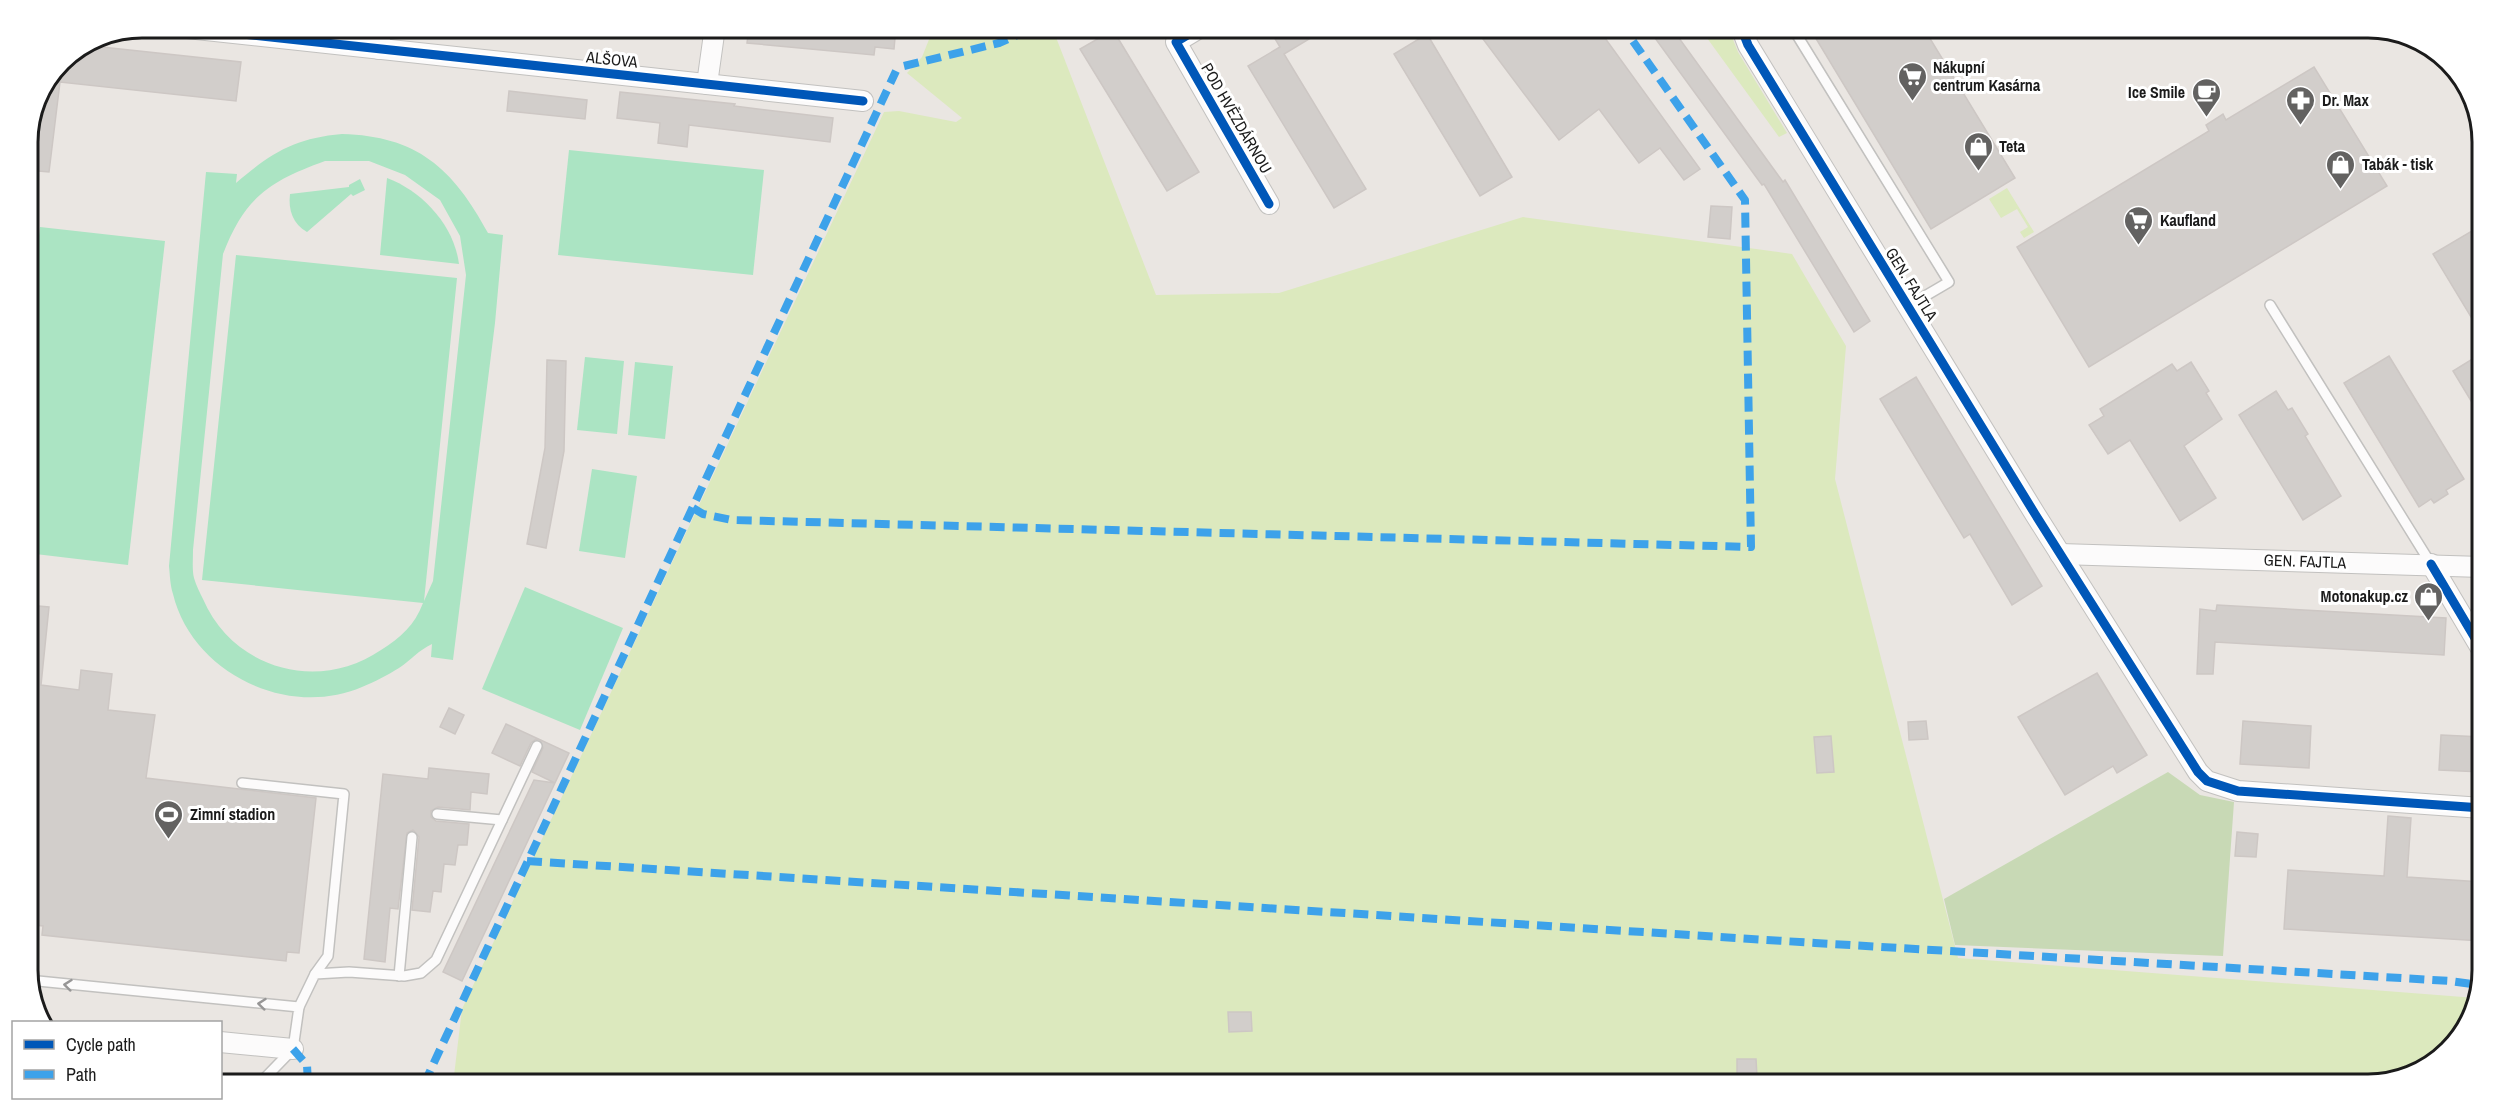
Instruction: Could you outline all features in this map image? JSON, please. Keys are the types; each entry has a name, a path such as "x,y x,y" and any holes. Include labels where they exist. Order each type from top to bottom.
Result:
{"street":[{"name":"ALŠOVA","path":"278,38 863,101"},
{"path":"379,49 380,38"},
{"path":"707,84 713,38"},
{"name":"POD HVĚZDÁRNOU","path":"1183,38 1176,42 1269,204"},
{"name":"GEN. FAJTLA","path":"1746,38 2060,555 2472,566"},
{"path":"2060,555 2190,761 2207,781 2238,792 2472,807"},
{"path":"2432,564 2472,632"},
{"path":"222,1042 293,1049"}],"lane":[{"path":"1799,38 1949,282 1908,306"},
{"path":"2270,305 2432,564"},
{"path":"315,974 349,972 399,976 421,973 436,960 537,746"},
{"path":"242,783 344,794 328,956 315,974 299,1007 293,1049 270,1073"},
{"path":"437,814 502,820"},
{"path":"399,976 412,837"},
{"path":"38,981 299,1007"}],"green space":[{"path":"930,38 1056,38 1156,295 1279,293 1523,217 1792,254 1846,346 1835,479 1958,958 2468,997 2464,1010 2454,1027 2436,1048 2414,1063 2381,1073 454,1073 462,1009 884,112 899,111 956,122 962,118 907,73 922,57"},
{"path":"1707,38 1732,38 1738,52 1787,133 1779,137"},
{"path":"342,134 368,136 392,141 412,149 430,160 461,190 488,233 503,235 495,323 453,660 431,657 432,644 395,671 362,687 333,695 304,697 275,692 247,682 222,667 200,646 184,622 172,591 169,566 206,172 237,174 236,183 261,163 284,149 325,136","holes":["325,161 369,161 405,175 440,200 460,236 466,275 433,581 424,601 457,278 236,255 202,580 423,603 416,618 406,630 381,650 356,663 331,670 305,671 280,667 256,657 235,643 217,623 193,575 193,550 223,254 240,218 250,205 274,184"]},
{"path":"569,150 764,170 753,275 558,255"},
{"path":"387,178 412,191 434,211 451,236 459,264 380,255"},
{"path":"360,179 365,190 353,196 351,194 307,232 295,221 290,206 290,194 349,187"},
{"path":"2007,188 2034,232 2024,238 2020,232 2028,227 2017,209 2001,218 1989,199"},
{"path":"40,227 165,241 128,565 38,554 38,244"},
{"path":"585,357 624,361 617,434 577,430"},
{"path":"635,362 673,366 665,439 628,435"},
{"path":"592,469 637,476 625,558 579,551"},
{"path":"525,587 623,628 580,730 482,689"},
{"path":"2168,772 2200,795 2234,802 2223,956 1955,945 1944,899"}],"building":[{"path":"748,38 895,38 894,49 875,47 874,55 747,43"},
{"path":"1099,38 1118,38 1199,172 1167,191 1080,49"},
{"path":"1275,38 1311,38 1284,54 1366,189 1334,208 1248,66 1280,47"},
{"path":"1420,38 1429,38 1512,177 1480,196 1394,54"},
{"path":"1482,38 1605,38 1700,169 1684,180 1660,148 1639,163 1599,109 1559,140"},
{"path":"1655,38 1679,38 1783,182 1785,180 1870,321 1854,332 1764,184 1762,185"},
{"name":"Nákupní centrum Kasárna","path":"1816,38 1930,38 2015,178 1931,229"},
{"path":"99,47 241,62 236,101 60,82 49,172 38,171 38,134 41,114 48,95 59,78 89,51"},
{"path":"2314,67 2387,186 2089,367 2017,247 2209,131 2206,125 2223,114 2226,120"},
{"path":"509,91 587,100 585,119 507,111"},
{"path":"620,92 735,104 734,106 833,118 830,142 689,125 687,147 658,143 660,123 617,118"},
{"path":"1711,206 1732,207 1730,239 1708,237"},
{"path":"2471,231 2471,317 2433,254"},
{"path":"2389,356 2464,479 2446,490 2448,494 2434,503 2431,499 2419,507 2344,383"},
{"path":"547,360 566,361 564,451 546,548 527,544 545,448"},
{"path":"2471,360 2471,401 2453,371"},
{"path":"2191,362 2209,391 2206,393 2222,419 2184,446 2216,498 2180,521 2130,440 2108,454 2089,425 2104,416 2100,409 2172,364 2177,371"},
{"path":"1916,377 2042,586 2012,605 1970,534 1964,538 1880,399"},
{"path":"2276,391 2288,410 2292,408 2308,434 2305,436 2341,496 2303,520 2239,415"},
{"path":"2217,605 2446,618 2444,655 2215,642 2213,674 2197,674 2200,609 2216,611"},
{"name":"Zimní stadion","path":"38,606 49,607 41,685 79,690 81,670 112,674 108,710 155,715 146,778 316,798 299,953 287,952 286,961 42,935 43,926 38,925"},
{"path":"2097,673 2147,755 2117,773 2113,766 2065,795 2018,717"},
{"path":"449,708 464,715 455,734 440,727"},
{"path":"1926,721 1928,739 1909,740 1908,722"},
{"path":"2243,721 2311,726 2309,768 2240,764"},
{"path":"506,724 569,753 555,783 532,772 543,748 540,740 536,739 531,743 520,766 492,753"},
{"path":"2441,735 2472,736 2472,772 2439,770"},
{"path":"1831,736 1834,772 1817,773 1814,737"},
{"path":"429,768 489,774 487,794 471,792 470,810 438,807 431,811 431,817 436,821 469,824 467,845 458,845 455,865 444,864 441,892 433,891 430,912 412,910 419,837 413,830 407,833 398,909 390,908 385,962 364,959 383,774 428,779"},
{"path":"534,780 555,783 462,981 443,972"},
{"path":"2388,816 2411,818 2407,877 2472,881 2472,940 2284,929 2288,870 2384,876"},
{"path":"2237,832 2258,834 2256,857 2235,856"},
{"path":"1228,1012 1251,1012 1252,1031 1229,1032"},
{"path":"1737,1059 1756,1059 1757,1073 1737,1073"}],"marked path":[{"path":"904,66 999,43 1010,38"},
{"path":"693,508 703,514 732,520 1751,547 1745,200 1631,38"},
{"path":"429,1073 896,71"},
{"path":"527,861 2471,984"},
{"path":"293,1049 307,1065 307,1073"}],"cycle path":[{"path":"280,38 863,101"},
{"path":"1183,38 1176,42 1269,204"},
{"path":"1745,38 2035,514 2198,772 2207,781 2238,791 2472,807"},
{"path":"2431,564 2472,632"}],"place":[{"name":"Nákupní centrum Kasárna","path":"1912,102"},
{"name":"Ice Smile","path":"2206,118"},
{"name":"Dr. Max","path":"2301,126"},
{"name":"Teta","path":"1978,172"},
{"name":"Tabák - tisk","path":"2341,190"},
{"name":"Kaufland","path":"2139,246"},
{"name":"Motonakup.cz","path":"2429,622"},
{"name":"Zimní stadion","path":"169,840"}]}
